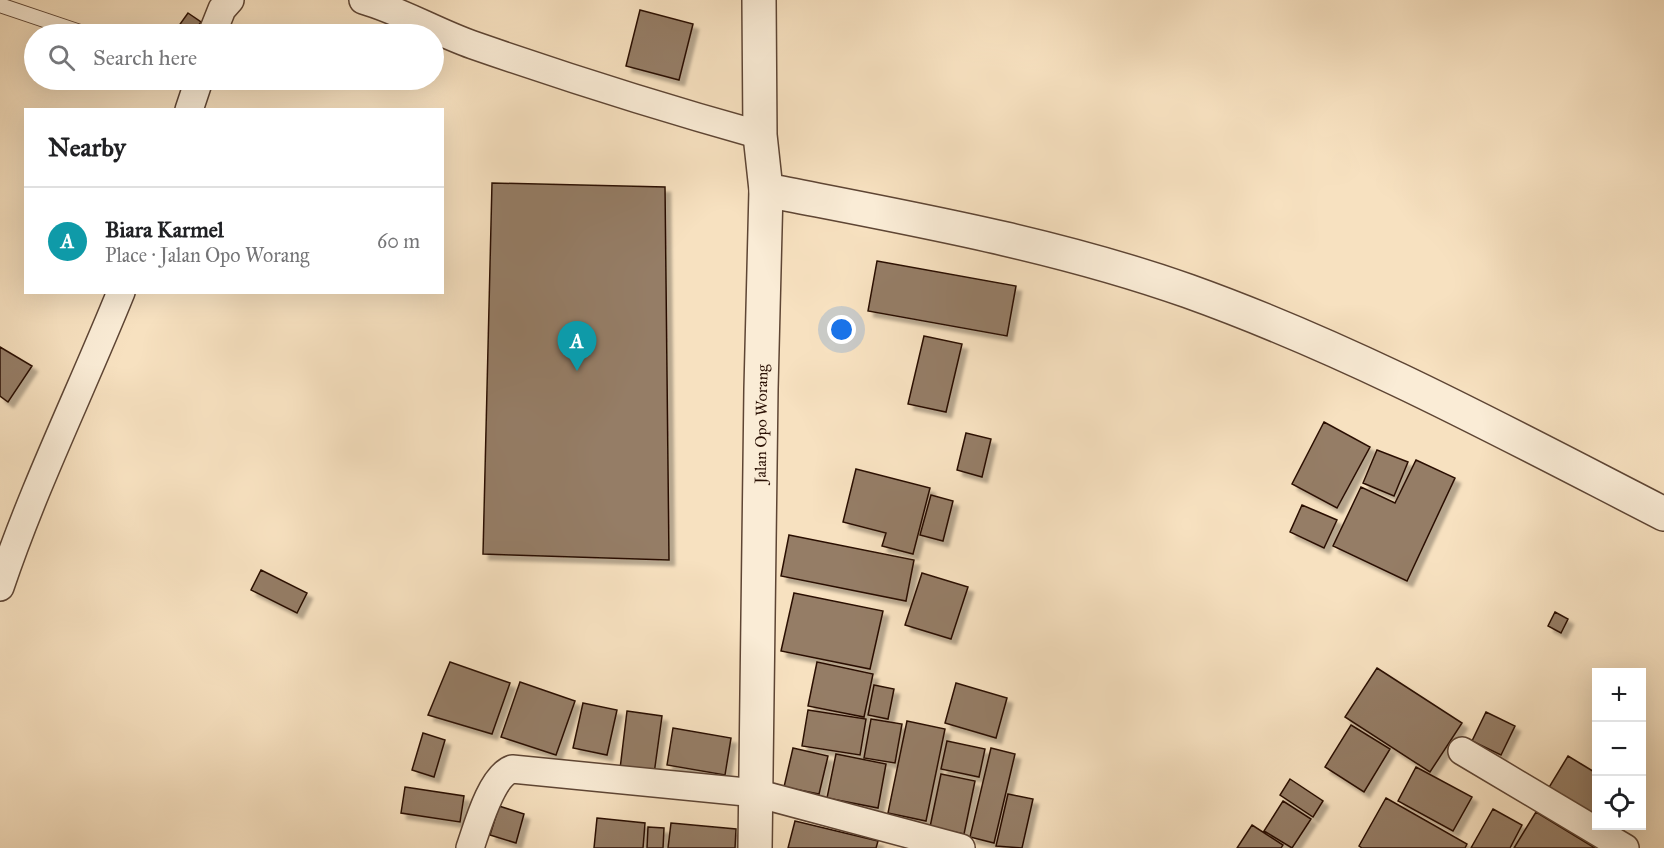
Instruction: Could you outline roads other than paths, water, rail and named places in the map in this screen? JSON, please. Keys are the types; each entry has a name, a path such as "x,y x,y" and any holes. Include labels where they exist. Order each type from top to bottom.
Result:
{"street":[{"path":"216,24 222,9 230,0"},
{"path":"363,0 421,24"},
{"name":"Jalan Opo Worang","path":"755,848 766,190 760,135 759,0"},
{"path":"444,34 544,70 650,104 760,135"},
{"path":"190,108 196,90"},
{"path":"766,190 943,224 1081,258 1188,291 1344,354 1480,419 1664,514"},
{"path":"0,587 10,522 86,379 120,294"},
{"path":"1462,751 1625,848"},
{"path":"470,848 498,779 504,771 512,768 756,794 962,848"}],"lane":[{"path":"0,5 56,24"}],"place":[{"name":"Biara Karmel","path":"577,371"}]}
